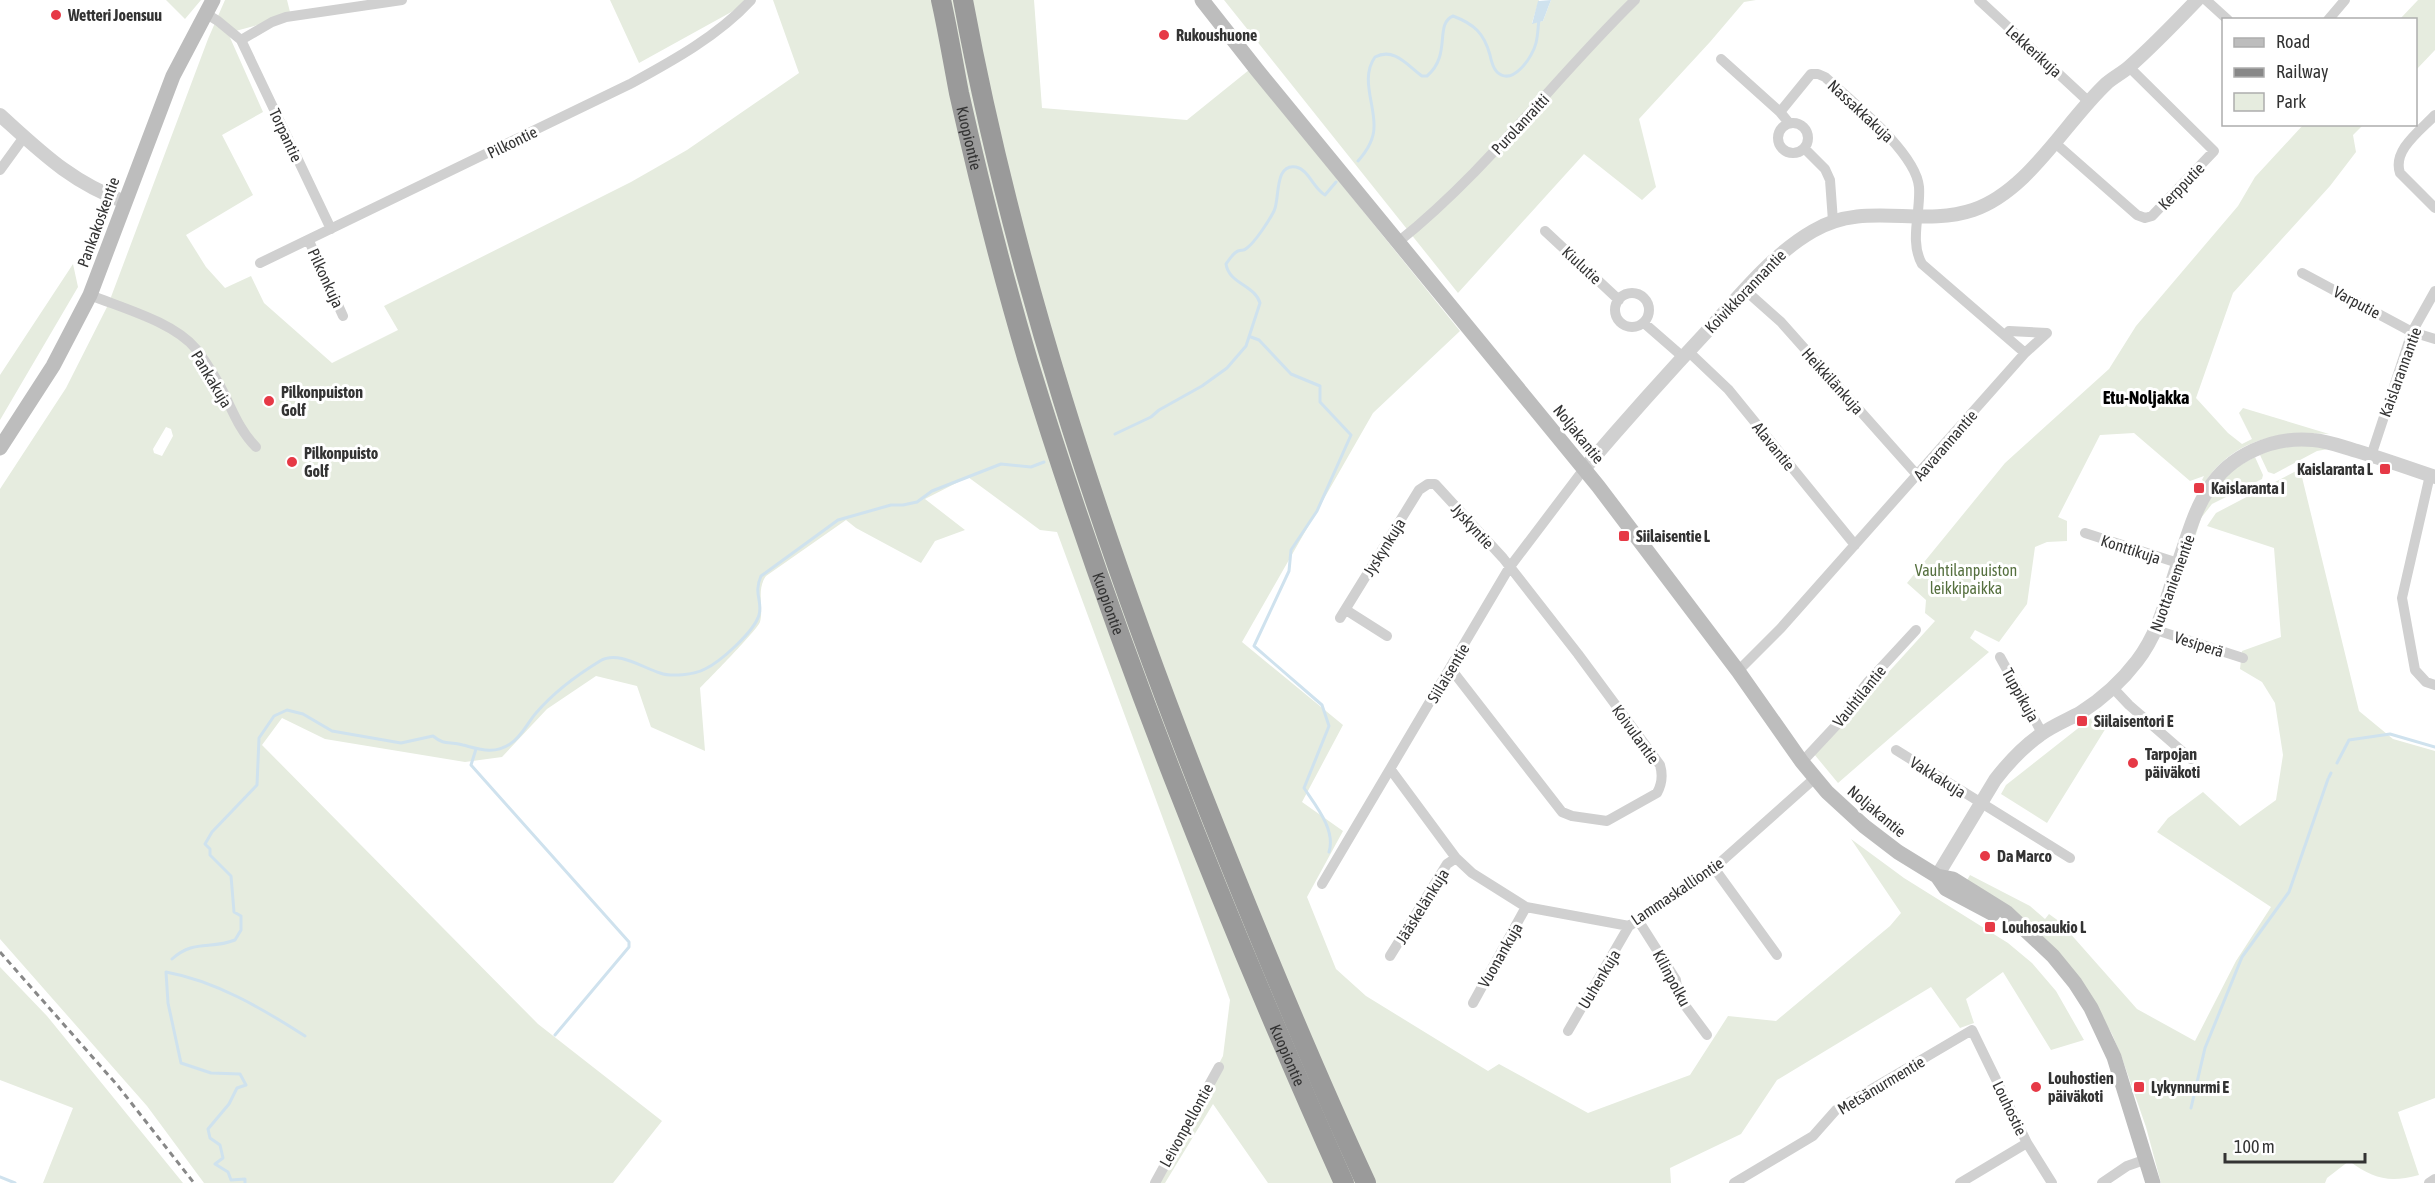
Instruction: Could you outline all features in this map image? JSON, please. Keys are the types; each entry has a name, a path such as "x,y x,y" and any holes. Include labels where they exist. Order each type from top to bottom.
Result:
{"highway":[{"name":"Kuopiontie","path":"941,0 959,91 993,232 1028,358 1078,515 1145,706 1221,900 1344,1183"},
{"name":"Kuopiontie","path":"963,0 1010,212 1048,351 1098,509 1165,698 1241,893 1312,1064 1366,1183"}],"main road":[{"name":"Noljakantie","path":"1202,0 1584,469 1738,671 1815,778 1845,810 1880,839 1937,876 1946,890 2028,932 2053,956 2075,983 2091,1008 2114,1057 2153,1183"},
{"name":"Pankakoskentie","path":"0,448 53,366 90,295 173,76 209,7"}],"street":[{"path":"241,40 272,22 286,17 402,0"},
{"name":"Pilkontie","path":"260,263 630,84 668,63 712,33 751,0"},
{"name":"Purolanraitti","path":"1398,243 1504,144 1590,44 1635,0"},
{"name":"Lekkerikuja","path":"1979,0 2089,102"},
{"path":"2330,18 2345,0"},
{"path":"2196,1 2225,18"},
{"name":"Koivikkorannantie","path":"1584,469 1686,354 1789,246 1833,221 1873,214 1957,215 1994,200 2019,181 2089,102 2129,67 2196,1"},
{"name":"Torpantie","path":"209,7 218,21 241,40 331,230"},
{"path":"1721,59 1780,112 1789,123"},
{"name":"Kerpputie","path":"2054,142 2137,215 2145,218 2152,216 2214,151 2129,67"},
{"name":"Nassakkakuja","path":"1780,112 1811,74 1825,77 1900,147 1917,177 1919,187 1917,216"},
{"path":"0,115 76,180 100,193 125,202"},
{"path":"2435,115 2401,152 2397,166 2400,173 2435,208"},
{"path":"1789,123 1804,128 1808,138 1804,148 1794,153 1783,150 1778,135 1780,130 1789,123"},
{"path":"0,170 24,137"},
{"path":"1804,148 1825,169 1830,180 1833,221"},
{"path":"1917,216 1918,256 1922,264 2025,353"},
{"name":"Kiulutie","path":"1545,231 1618,300"},
{"name":"Pilkonkuja","path":"309,241 343,316"},
{"name":"Varputie","path":"2302,273 2412,332 2435,339"},
{"name":"Heikkilänkuja","path":"1745,290 1781,322 1918,476"},
{"name":"Kaislarannantie","path":"2371,456 2412,332 2435,291"},
{"path":"1633,293 1642,297 1649,309 1644,323 1631,328 1620,322 1615,310 1618,300 1633,293"},
{"name":"Pankakuja","path":"90,295 181,335 196,348 222,389 244,435 256,447"},
{"path":"1644,323 1686,354"},
{"name":"Aavarannantie","path":"1738,671 1781,628 2025,353 2047,333 2009,331 2005,335"},
{"name":"Alavantie","path":"1686,354 1728,389 1855,545"},
{"name":"Nuottaniementie","path":"1937,876 2005,767 2042,733 2081,712 2113,687 2137,661 2156,630 2178,563 2206,491 2231,463 2259,448 2284,441 2313,440 2432,476"},
{"name":"Siilaisentie","path":"1322,884 1509,568 1584,469"},
{"path":"2432,476 2402,598 2415,670 2426,682 2435,685"},
{"name":"Jyskynkuja","path":"1387,636 1343,614 1419,490 1428,484 1436,484"},
{"name":"Jyskyntie","path":"1436,484 1509,568"},
{"name":"Konttikuja","path":"2085,533 2178,563"},
{"name":"Koivulantie","path":"1451,669 1562,812 1572,816 1607,821 1657,793 1661,786 1660,765 1578,654 1509,568"},
{"name":"Vauhtilantie","path":"1802,762 1844,717 1851,703 1916,630"},
{"name":"Vesiperä","path":"2156,630 2243,658"},
{"name":"Tuppikuja","path":"2000,657 2042,733"},
{"path":"2113,687 2129,705 2191,759"},
{"name":"Vakkakuja","path":"1896,750 2070,858"},
{"name":"Lammaskalliontie","path":"1391,770 1456,858 1472,873 1526,907 1634,923 1714,868 1815,778"},
{"name":"Jääskelänkuja","path":"1390,956 1447,864 1456,858"},
{"path":"1714,868 1777,955"},
{"name":"Vuonankuja","path":"1473,1003 1526,907"},
{"name":"Uuhenkuja","path":"1568,1031 1634,923"},
{"name":"Kilinpolku","path":"1634,923 1676,980 1678,996 1707,1035"},
{"name":"Louhostie","path":"1972,1030 2027,1143 2052,1183"},
{"name":"Metsänurmentie","path":"1734,1183 1813,1136 1836,1110 1972,1030"},
{"name":"Leivonpellontie","path":"1155,1183 1219,1067"},
{"path":"1960,1183 2027,1143"},
{"path":"2102,1183 2127,1166 2146,1159"},
{"path":"2429,1183 2435,1179"}],"green space":[{"path":"166,0 201,0 185,19"},
{"path":"225,0 287,0 291,16 228,33 263,112 222,135 253,195 186,235 206,267 225,288 251,276 264,303 332,363 398,330 384,306 631,182 687,150 799,73 773,0 1034,0 1042,108 1187,120 1249,70 1460,331 1373,413 1242,642 1343,725 1302,802 1343,831 1307,897 1336,969 1366,996 1488,1071 1499,1064 1588,1113 1690,1075 1728,1016 1776,1021 1890,926 1901,913 1851,839 1904,878 2008,943 2032,963 2056,991 2084,1040 2051,1050 2003,972 1966,999 1974,1023 1960,1028 1931,987 1777,1080 1741,1134 1670,1168 1671,1183 1268,1183 1213,1104 1165,1183 1155,1183 1223,1056 1230,1000 1057,532 1040,530 968,477 925,499 965,530 935,541 921,563 856,528 846,520 766,576 761,587 760,622 700,688 705,751 651,727 637,686 596,676 547,709 502,757 465,762 325,739 282,718 262,745 538,1024 662,1121 613,1183 204,1183 147,1106 0,939 0,489 66,388 108,305 208,39","holes":["166,427 171,429 173,436 162,456 154,453 153,449"]},
{"path":"610,0 753,0 639,63"},
{"path":"1224,0 1539,0 1532,23 1543,21 1551,0 1756,0 1744,2 1639,119 1656,187 1642,200 1584,154 1458,293"},
{"path":"2418,0 2435,0 2435,50 2417,69 2417,18 2401,18"},
{"name":"Vauhtilanpuiston leikkipaikka","path":"2302,126 2362,126 2353,135 2356,152 2330,186 2233,293 2196,398 2228,433 2242,444 2252,439 2239,413 2243,408 2329,434 2293,434 2260,440 2230,456 2205,482 2202,480 2204,476 2190,481 2134,433 2100,435 2058,517 2067,521 2067,541 2047,542 2035,547 2027,604 1999,642 1975,630 1970,638 1989,652 1838,783 1814,754 1935,621 1925,613 1926,600 1907,583 2005,463 2109,369 2136,326 2238,206 2255,177"},
{"path":"73,264 78,287 0,420 0,375"},
{"path":"2308,443 2328,449 2317,451 2274,474 2268,472 2260,455 2272,449"},
{"path":"2255,457 2263,475 2262,479 2212,504 2201,518 2189,551 2200,516 2226,473"},
{"path":"2300,469 2359,711 2393,739 2435,751 2435,1098 2398,1112 2419,1175 2399,1179 2382,1178 2366,1172 2349,1161 2327,1178 2325,1183 2161,1183 2146,1127 2122,1058 2112,1034 2084,987 1966,882 1970,875 2030,906 2045,919 2049,914 2060,922 2137,1009 2195,1041 2236,961 2271,907 2157,832 2168,818 2203,792 2240,826 2276,800 2283,755 2275,703 2262,682 2240,669 2242,651 2281,637 2274,548 2207,526 2216,513"},
{"path":"2100,711 2109,723 2047,823 2001,794 2006,785"},
{"path":"0,967 47,1016 183,1183 43,1183 73,1108 0,1080"}],"water":[{"path":"1551,0 1543,21 1532,24 1538,1"}],"waterway":[{"path":"1358,161 1369,145 1374,132 1368,82 1375,57 1382,54 1394,56 1422,76 1427,76 1435,68 1439,59 1444,26 1453,16 1467,22 1477,30 1488,47 1492,64 1497,72 1503,76 1509,76 1516,73 1531,55 1536,43 1539,19"},
{"path":"1115,434 1151,417 1159,410 1202,386 1227,368 1246,346 1260,303 1253,292 1232,276 1226,264 1234,253 1250,245 1269,220 1276,205 1279,183 1284,170 1289,167 1300,169 1325,195 1336,182"},
{"path":"1251,337 1259,340 1291,374 1320,386 1320,402 1351,435 1317,511 1291,550 1289,571 1254,646 1322,705 1329,726 1304,788 1327,827 1330,835 1329,852"},
{"path":"172,959 188,949 235,940 241,930 241,916 234,912 231,876 210,855 210,849 205,844 212,832 257,785 259,738 274,716 287,710 303,714 332,731 401,743 433,736 444,742 487,750 498,749 518,738 536,713 558,691 607,658 630,661 670,675 695,673 711,665 736,646 756,622 760,610 758,588 761,576 838,520 891,505 917,502 932,491 1001,464 1031,467 1044,462"},
{"path":"2337,763 2349,740 2390,734 2435,747"},
{"path":"476,749 471,765 629,942 629,947 555,1035"},
{"path":"2329,777 2331,773"},
{"path":"2191,1108 2205,1048 2242,957 2289,892 2328,779"},
{"path":"245,1183 245,1179 231,1180 228,1172 215,1164 223,1158 220,1145 210,1138 208,1129 229,1104 237,1088 246,1085 240,1074 211,1073 181,1063 168,1003 166,972 221,989 256,1006 305,1036"},
{"path":"0,1177 15,1183"}],"railway":[{"path":"0,952 118,1086 194,1183"}],"place":[{"name":"Wetteri Joensuu","path":"56,15"},
{"name":"Rukoushuone","path":"1164,35"},
{"name":"Pilkonpuiston Golf","path":"269,401"},
{"name":"Pilkonpuisto Golf","path":"292,462"},
{"name":"Kaislaranta L","path":"2385,469"},
{"name":"Kaislaranta I","path":"2199,488"},
{"name":"Siilaisentie L","path":"1624,536"},
{"name":"Siilaisentori E","path":"2082,721"},
{"name":"Tarpojan päiväkoti","path":"2133,763"},
{"name":"Da Marco","path":"1985,856"},
{"name":"Louhosaukio L","path":"1990,927"},
{"name":"Louhostien päiväkoti","path":"2036,1087"},
{"name":"Lykynnurmi E","path":"2139,1087"}],"district":[{"name":"Etu-Noljakka","path":"2146,398"}]}
